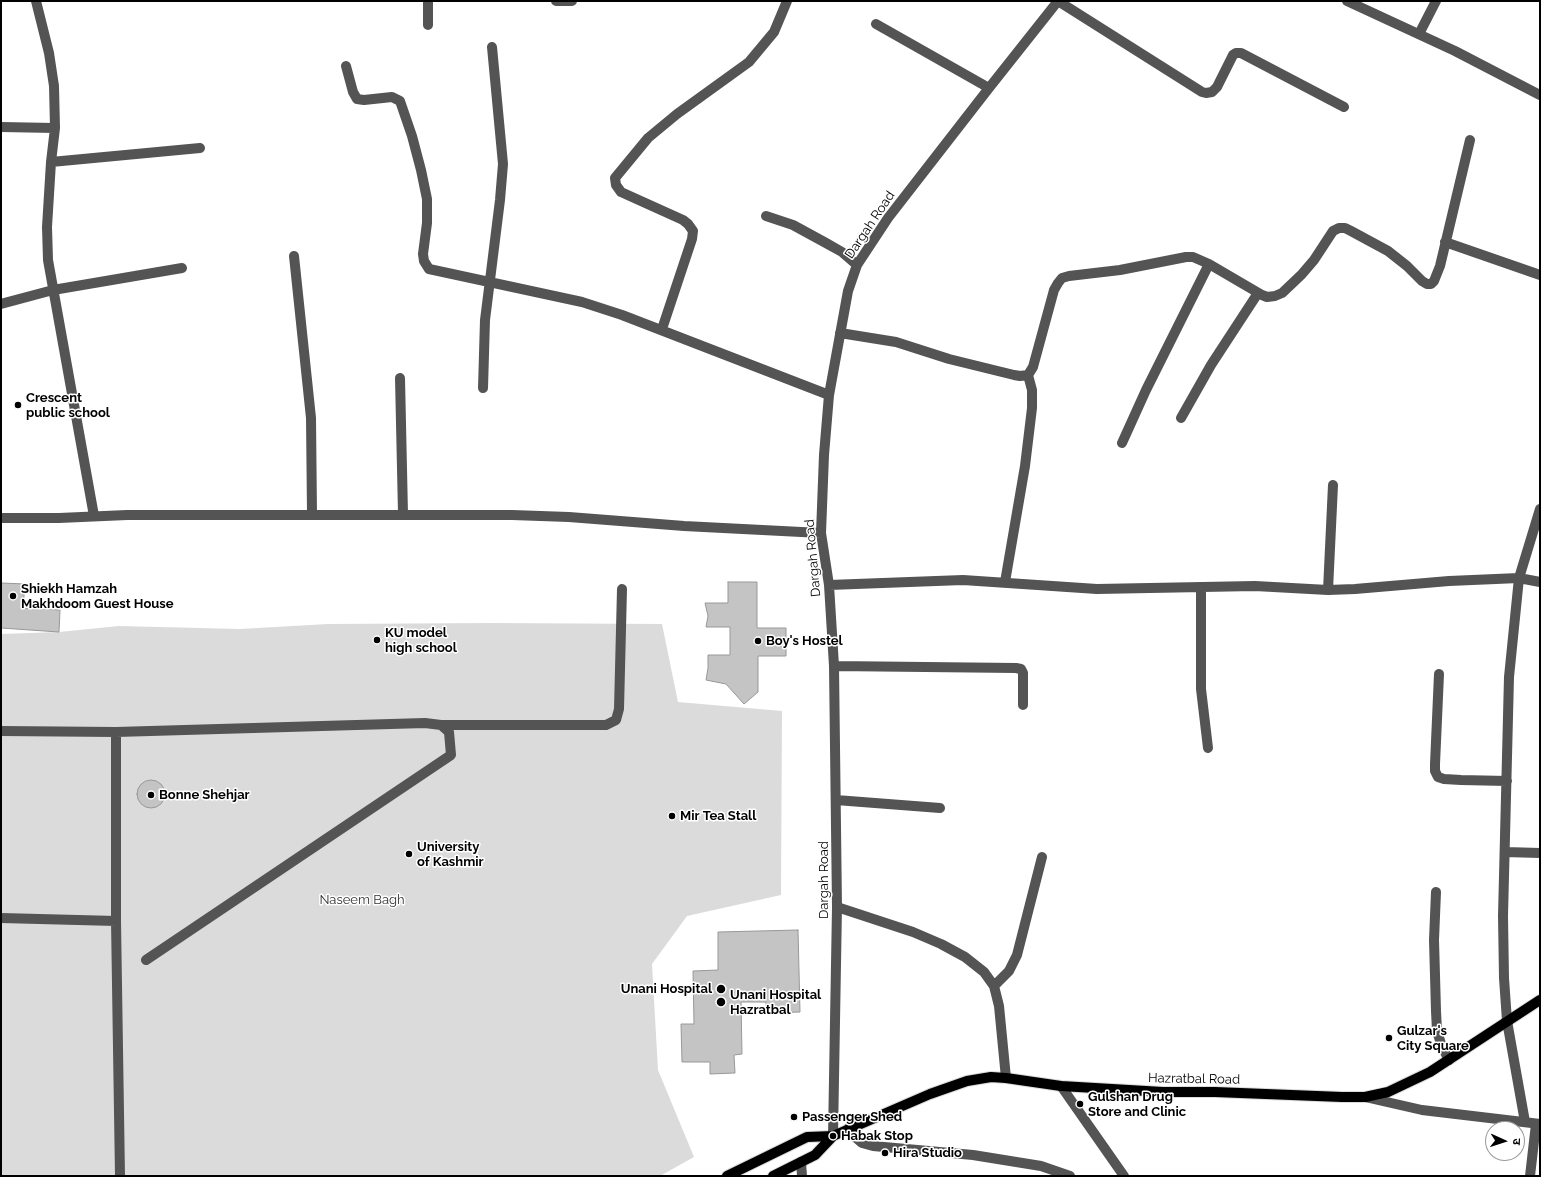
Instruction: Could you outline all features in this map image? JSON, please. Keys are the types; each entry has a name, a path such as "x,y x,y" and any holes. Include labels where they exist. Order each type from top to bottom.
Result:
{"main road":[{"name":"Hazratbal Road","path":"773,1176 814,1155 833,1136 849,1128 930,1094 967,1081 991,1077 1061,1086 1163,1092 1216,1092 1366,1097 1388,1092 1430,1072 1540,1000"},
{"name":"Hazratbal Road","path":"727,1176 807,1137 833,1136"}],"street":[{"path":"36,1 49,53 54,86 55,128 51,162 47,227 48,260 94,516"},
{"path":"428,1 428,25"},
{"path":"556,1 572,1"},
{"path":"662,329 692,239 693,231 683,220 622,192 616,185 615,178 648,138 677,114 749,62 774,32 787,1"},
{"path":"1058,1 1202,92 1212,92 1217,87 1233,55 1236,53 1241,53 1344,108"},
{"name":"Dargah Road","path":"833,1136 837,907 834,666 829,585 822,533 824,454 829,395 848,291 857,265 888,218 1058,1"},
{"path":"1347,1 1455,51 1540,95"},
{"path":"1419,34 1436,1"},
{"path":"876,24 989,88"},
{"path":"482,388 485,320 503,164 492,48"},
{"path":"346,66 353,92 357,99 392,98 400,101 412,136 427,199 427,223 423,254 426,265 429,269 582,302 662,329 829,395"},
{"path":"1,127 55,128"},
{"path":"1005,582 1025,466 1032,408 1032,390 1028,375 1033,367 1054,290 1062,278 1120,270 1186,257 1199,259 1267,297 1275,296 1282,293 1302,274 1314,260 1333,231 1339,228 1345,228 1388,251 1427,284 1431,284 1434,281 1440,266 1470,140"},
{"path":"51,162 200,148"},
{"path":"766,216 794,226 826,242 842,252 857,265"},
{"path":"1445,242 1540,275"},
{"path":"294,256 313,441 312,514"},
{"path":"1122,443 1149,383 1209,264"},
{"path":"1,304 53,290 182,268"},
{"path":"1182,418 1211,365 1258,293"},
{"path":"840,333 896,342 949,359 1014,375 1028,375"},
{"path":"400,378 403,514"},
{"path":"1328,590 1333,486"},
{"path":"1525,1121 1507,1021 1503,944 1506,782 1509,677 1519,578 1540,509"},
{"path":"1,518 312,514 512,515 569,517 684,526 822,533"},
{"path":"829,585 963,580 1097,589 1255,586 1328,590 1450,581 1519,578 1540,582"},
{"path":"1201,587 1201,689 1208,748"},
{"path":"1,731 116,732 426,723 441,725 606,725 616,720 619,709 622,589"},
{"path":"834,666 1016,668 1023,672 1023,705"},
{"path":"1438,674 1434,764 1435,772 1438,777 1444,779 1506,782"},
{"path":"146,960 451,755 449,732 441,725"},
{"path":"116,732 116,921 120,1176"},
{"path":"836,800 940,808"},
{"path":"1505,852 1540,853"},
{"path":"994,986 1009,971 1017,955 1042,857"},
{"path":"1436,892 1434,954 1436,1012 1438,1031 1442,1046 1449,1060"},
{"path":"837,907 913,932 941,944 965,957 984,972 994,986 999,1006 1006,1078"},
{"path":"1,918 116,921"},
{"path":"1061,1086 1124,1176"},
{"path":"1366,1097 1422,1110 1516,1121"},
{"path":"1525,1122 1538,1124 1530,1176"},
{"path":"849,1128 855,1137 862,1143 873,1146 973,1156 1041,1166 1070,1176"},
{"path":"801,1162 802,1176"}],"green space":[{"name":"Naseem Bagh","path":"328,624 662,624 678,702 782,711 781,895 687,916 652,964 658,1070 694,1157 660,1176 1,1176 1,634 59,632 119,626 240,629"}],"building":[{"name":"Boy's Hostel","path":"728,582 757,582 757,628 786,628 786,656 758,656 758,692 744,704 726,684 706,680 708,655 730,655 730,627 706,627 708,616 705,603 728,603"},
{"name":"Shiekh Hamzah Makhdoom Guest House","path":"1,583 25,584 23,608 60,610 59,632 1,628"},
{"name":"Bonne Shehjar","path":"151,780 161,784 165,794 161,804 151,808 141,804 137,794 141,784"},
{"name":"Unani Hospital Hazratbal","path":"798,930 800,1012 766,1013 766,1002 741,1002 742,1054 734,1055 735,1073 710,1074 710,1062 682,1062 681,1024 694,1024 693,971 718,970 718,932"}],"place":[{"name":"Crescent public school","path":"18,405"},
{"name":"Shiekh Hamzah Makhdoom Guest House","path":"13,596"},
{"name":"KU model high school","path":"377,640"},
{"name":"Boy's Hostel","path":"758,641"},
{"name":"Bonne Shehjar","path":"151,795"},
{"name":"Mir Tea Stall","path":"672,816"},
{"name":"University of Kashmir","path":"409,854"},
{"name":"Unani Hospital","path":"721,989"},
{"name":"Unani Hospital Hazratbal","path":"721,1002"},
{"name":"Gulzar's City Square","path":"1389,1038"},
{"name":"Gulshan Drug Store and Clinic","path":"1080,1104"},
{"name":"Passenger Shed","path":"794,1117"},
{"name":"Habak Stop","path":"833,1136"},
{"name":"Hira Studio","path":"885,1153"}]}
